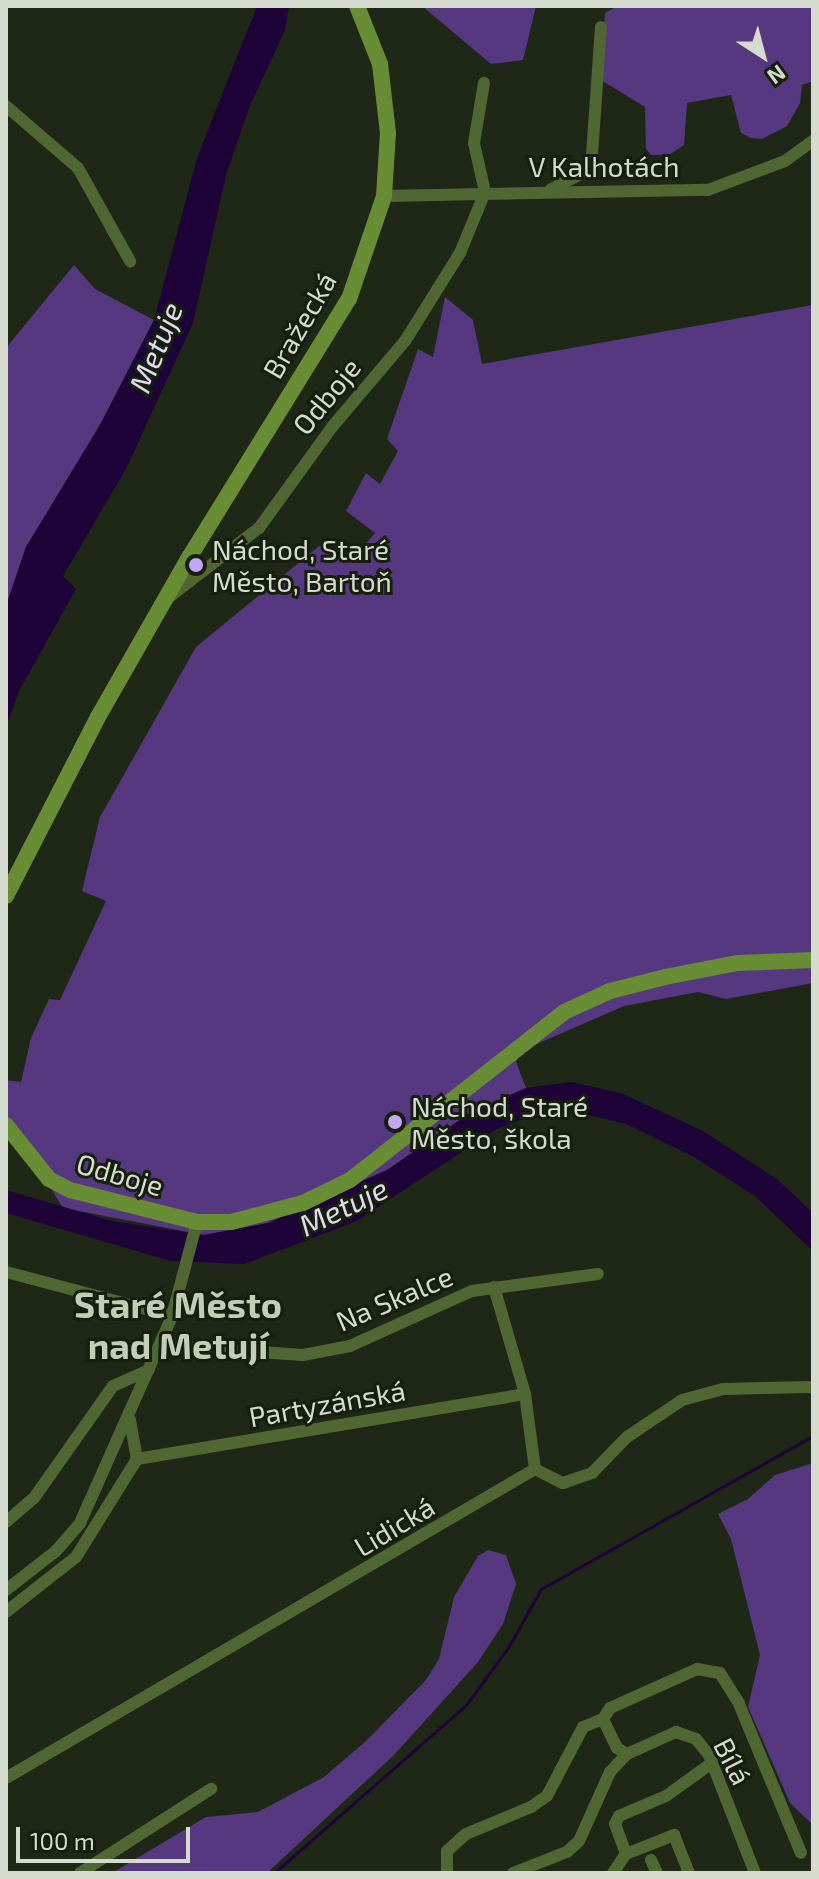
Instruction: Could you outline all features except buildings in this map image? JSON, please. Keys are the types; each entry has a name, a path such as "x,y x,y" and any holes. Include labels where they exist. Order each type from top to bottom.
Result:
{"street":[{"name":"Bražecká","path":"190,556 349,299 384,196 388,133 380,64 357,6"},
{"path":"551,189 591,169 601,27"},
{"path":"484,83 474,143 485,192"},
{"path":"6,106 78,168 130,261"},
{"name":"V Kalhotách","path":"384,196 551,189 578,195 708,190 785,161 813,141"},
{"name":"Odboje","path":"165,600 195,582 259,528 332,427 405,341 460,253 485,192"},
{"name":"Odboje","path":"6,896 190,556"},
{"path":"6,1590 56,1551 80,1523 130,1420 172,1316 196,1227 269,1214 350,1180 564,1012 610,991 737,963 813,960"},
{"name":"Odboje","path":"6,1125 49,1179 196,1227"},
{"path":"6,1272 172,1316"},
{"name":"Na Skalce","path":"162,1341 186,1347 303,1355 328,1351 472,1291 598,1274"},
{"path":"494,1287 525,1394 535,1469 563,1483 592,1473 627,1437 682,1400 723,1389 813,1387"},
{"path":"6,1522 34,1498 113,1386 124,1377 149,1370"},
{"name":"Partyzánská","path":"137,1459 525,1394"},
{"path":"6,1612 76,1557 137,1459 130,1420"},
{"name":"Lidická","path":"6,1778 535,1469"},
{"path":"447,1873 447,1851 466,1834 531,1807 547,1796 583,1727 603,1719 610,1708 697,1669 720,1673 739,1704 801,1853"},
{"path":"513,1873 567,1852 579,1841 610,1772 627,1754 617,1748 603,1719"},
{"name":"Bílá","path":"627,1754 676,1732 696,1739 712,1763 755,1873"},
{"path":"626,1854 615,1824 619,1816 666,1796 712,1763"},
{"path":"80,1873 211,1789"},
{"path":"613,1873 626,1854 674,1835 689,1873"},
{"path":"651,1860 657,1873"}],"shaded area":[{"path":"422,6 536,6 523,60 491,64"},
{"path":"813,6 813,81 802,85 800,103 787,126 762,139 751,138 741,133 731,95 687,103 684,145 669,155 651,155 646,149 645,107 601,80 605,13 616,7"},
{"path":"74,265 95,289 154,320 102,421 26,547 6,606 6,348"},
{"path":"445,297 473,320 482,364 813,305 813,983 726,999 698,992 624,1006 523,1050 516,1062 526,1088 470,1113 387,1170 268,1223 204,1235 63,1208 6,1115 6,1080 21,1082 31,1038 49,999 60,1000 106,901 82,891 100,817 196,647 324,542 349,563 375,533 346,511 366,473 380,484 398,451 387,439 418,349 433,357"},
{"path":"813,1463 813,1825 790,1803 748,1707 760,1655 731,1539 718,1514 748,1499 775,1475"},
{"path":"488,1550 506,1555 516,1584 503,1624 478,1662 394,1755 267,1873 112,1873 206,1817 258,1812 324,1777 366,1741 426,1680 439,1659 454,1597 478,1556"}],"water":[{"name":"Metuje","path":"257,6 289,6 285,30 249,108 226,175 193,323 126,469 63,576 76,589 19,691 6,727 6,606 26,547 98,429 154,320 197,158"},
{"name":"Metuje","path":"571,1082 621,1093 703,1131 778,1180 813,1213 813,1251 755,1196 694,1157 626,1124 568,1110 533,1115 495,1130 357,1221 244,1264 171,1261 6,1213 6,1190 112,1221 204,1235 268,1223 387,1170 470,1113 526,1088"}],"waterway":[{"path":"274,1873 466,1705 509,1646 541,1589 813,1436"}],"place":[{"name":"Náchod, Staré Město, Bartoň","path":"196,565"},
{"name":"Náchod, Staré Město, škola","path":"395,1122"}],"district":[{"name":"Staré Město nad Metují","path":"178,1324"}]}
